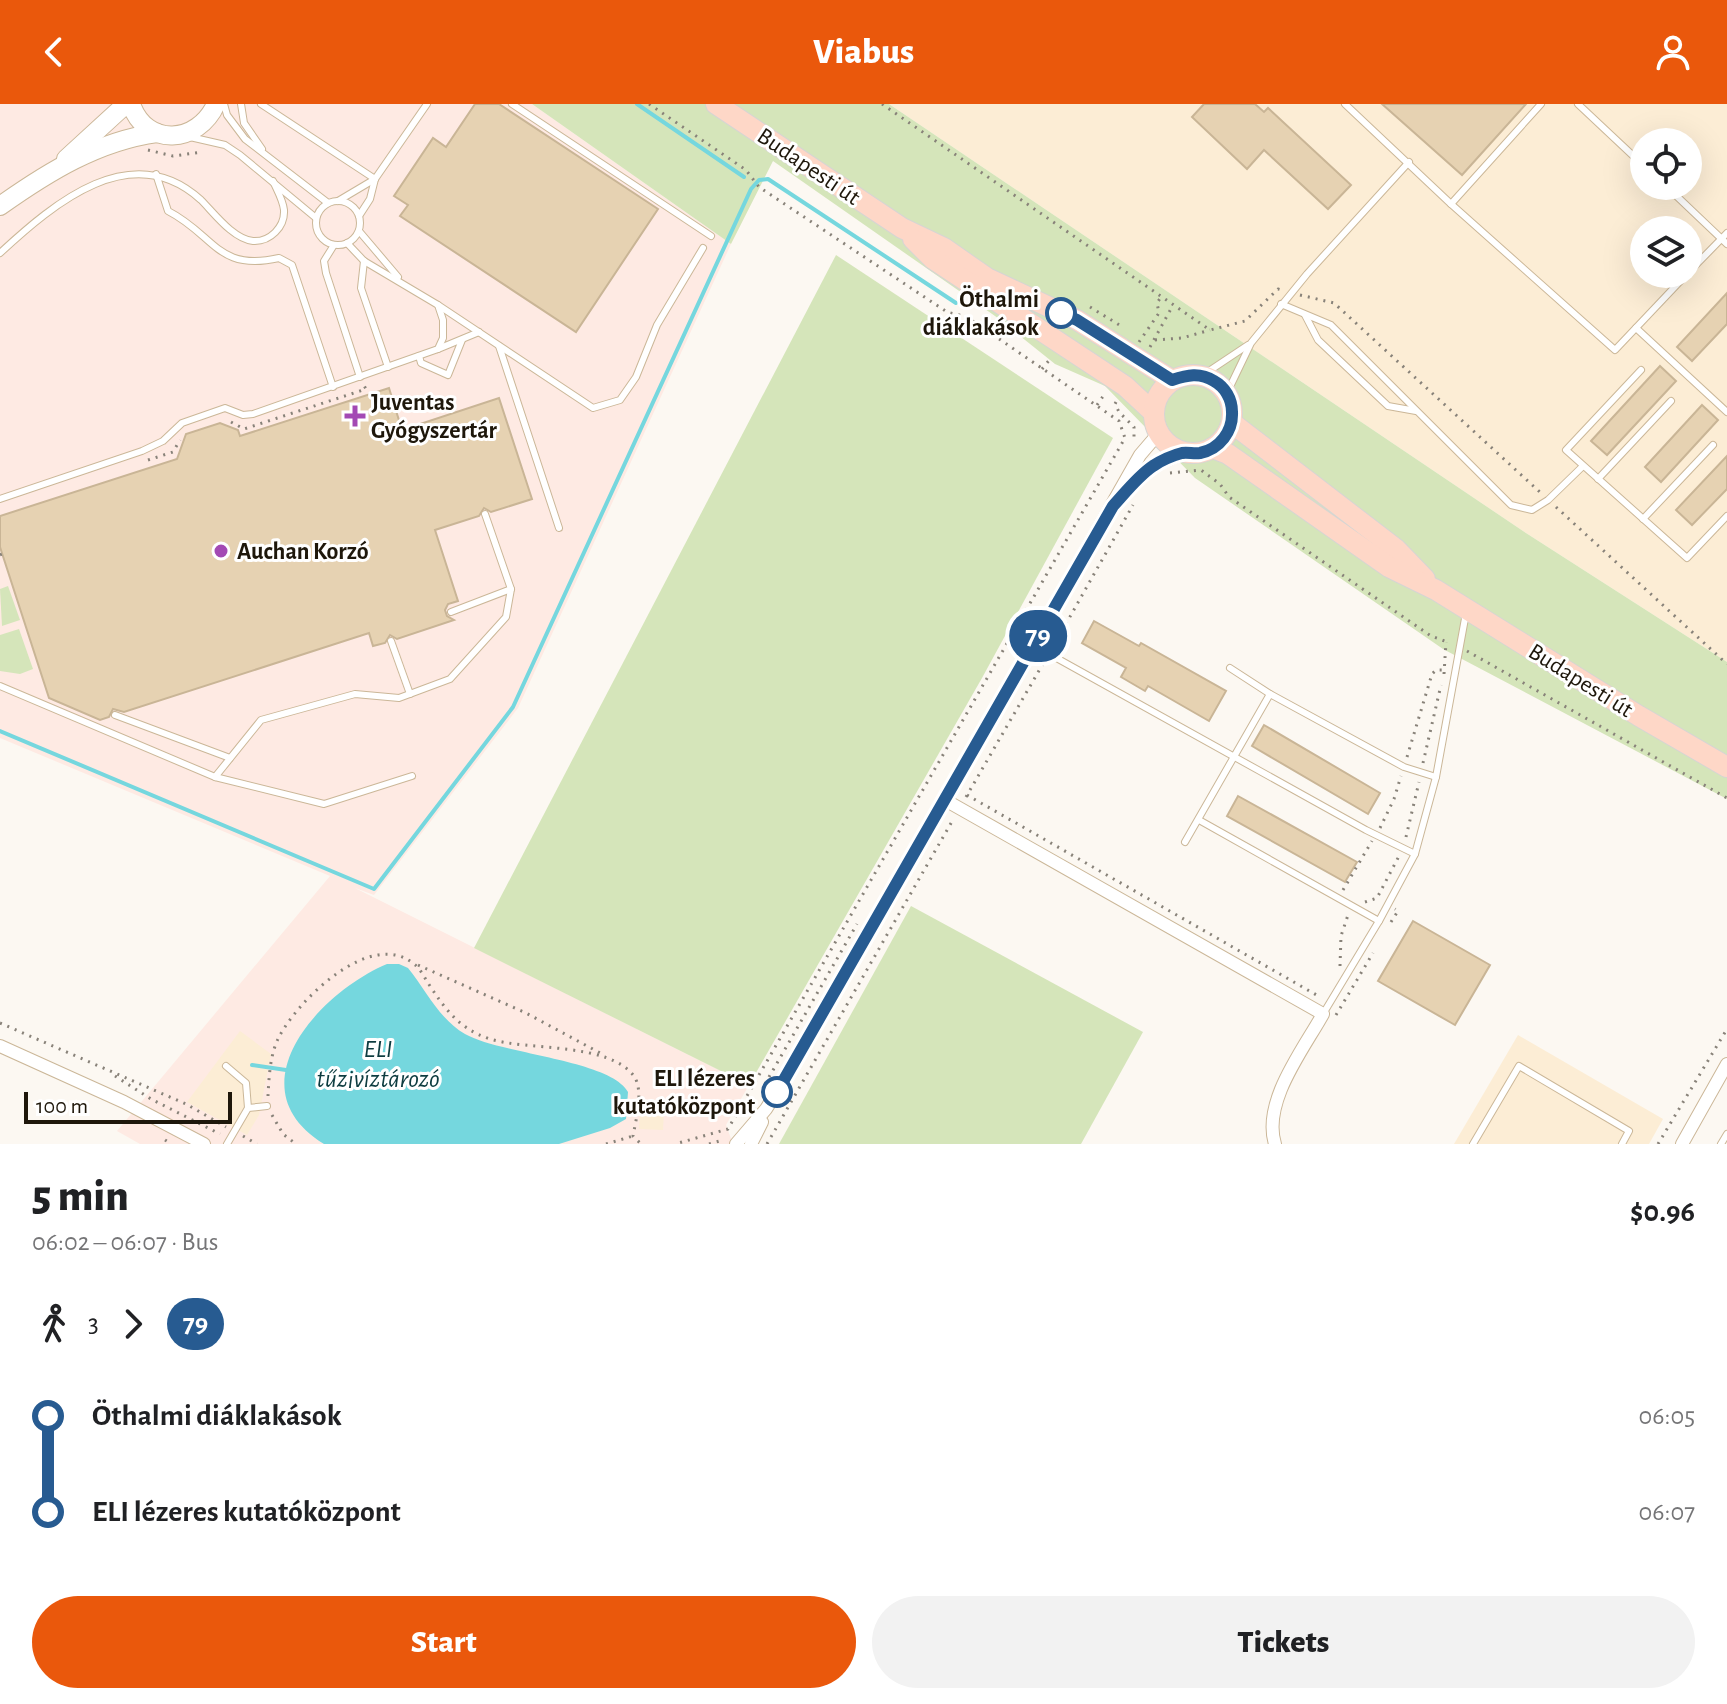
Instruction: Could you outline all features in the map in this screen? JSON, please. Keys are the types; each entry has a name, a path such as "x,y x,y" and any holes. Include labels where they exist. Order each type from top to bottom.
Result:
{"main road":[{"name":"Budapesti út","path":"716,104 902,228 944,248 999,285 1139,352 1172,380"},
{"name":"Budapesti út","path":"902,228 933,259 1153,412"},
{"path":"1187,375 1203,375 1217,382 1227,393 1232,408 1232,423 1225,438 1213,448 1199,453 1183,453 1169,446 1158,434 1153,412 1159,393 1172,380 1187,375"},
{"name":"Budapesti út","path":"1232,423 1396,549 1436,590"},
{"name":"Budapesti út","path":"1213,448 1228,454 1389,567 1436,590 1727,767"}],"street":[{"path":"0,206 55,169 128,104 144,125 157,133"},
{"path":"55,169 118,140 157,133 183,135 196,130 208,119 216,104"},
{"path":"751,1144 766,1109 1140,455 1158,434"},
{"path":"1113,506 1153,466 1183,453"},
{"path":"945,800 1323,1014 1276,1099 1271,1117 1275,1144"},
{"path":"0,1046 124,1102 204,1144"},
{"path":"1682,1144 1727,1064"},
{"path":"734,1140 766,1109"}],"lane":[{"path":"224,104 227,115 245,139 328,203"},
{"path":"241,104 244,123 265,152"},
{"path":"261,104 375,179"},
{"path":"400,280 359,231 359,216 370,199 375,179 427,104"},
{"path":"512,104 711,236"},
{"path":"1345,104 1451,204 1615,350 1675,288"},
{"path":"1451,204 1541,104"},
{"path":"1578,104 1630,153"},
{"path":"183,135 225,145 316,218"},
{"path":"1227,393 1251,343 1281,304 1409,162"},
{"path":"0,253 43,215 89,187 130,174 156,174 185,186 239,236 252,241 271,236 282,221 284,208 273,181"},
{"path":"156,174 168,211 185,220 216,248 244,262 279,258 292,265 333,387"},
{"path":"359,231 347,243 327,243 318,232 316,218 320,209 328,203 338,201 375,179"},
{"path":"1682,200 1725,238 1702,260"},
{"path":"338,201 351,204 359,216"},
{"path":"347,243 364,261 400,280 593,408 620,400 636,377 657,325 703,248"},
{"path":"334,245 324,261 326,273 360,377"},
{"path":"364,261 361,288 388,367"},
{"path":"1281,304 1331,325 1511,505 1532,510 1548,500 1583,466"},
{"path":"438,305 443,320 443,338 438,349"},
{"path":"1305,315 1318,340 1388,406 1416,411"},
{"path":"1636,328 1727,412"},
{"path":"0,499 142,451 163,441 182,423 225,408 243,415 253,414 479,332"},
{"path":"419,356 421,363 448,375 462,340"},
{"path":"1203,375 1251,343"},
{"path":"499,346 559,528"},
{"path":"1641,370 1566,450 1687,558 1727,516"},
{"path":"1598,479 1671,401"},
{"path":"1643,519 1713,445"},
{"path":"215,777 261,720 355,694 399,698 450,679 506,617 511,589 485,514"},
{"path":"451,612 511,589"},
{"path":"1323,1014 1415,854 1436,777 1467,609"},
{"path":"391,641 410,694"},
{"path":"1033,645 1415,854"},
{"path":"1230,668 1270,694 1404,767 1436,777"},
{"path":"0,686 215,777 324,804 412,776"},
{"path":"1185,842 1270,694"},
{"path":"115,715 230,758"},
{"path":"1199,820 1379,921"},
{"path":"226,1066 246,1083 248,1108 228,1142"},
{"path":"1473,1144 1519,1066 1629,1131 1622,1144"},
{"path":"248,1108 267,1106"},
{"path":"1721,1144 1727,1134"}],"path":[{"path":"649,104 749,174 759,187 947,312 967,317 1097,405 1119,421 1125,438 728,1129 675,1144"},
{"path":"882,104 1173,305 1154,340 1139,352"},
{"path":"142,148 173,156 201,151 213,153"},
{"path":"1139,352 1159,313 1157,303 1161,297"},
{"path":"1154,340 1182,338 1210,330"},
{"path":"1042,369 1051,358"},
{"path":"222,418 244,429 366,389 360,377"},
{"path":"1097,405 1116,388"},
{"path":"1116,388 1115,404 1134,427 1135,439 1130,449"},
{"path":"144,462 173,452 184,430"},
{"path":"1158,475 1201,470 1220,484 1229,497 1431,636 1460,647 1563,703 1727,798"},
{"path":"1340,967 1341,936 1351,907 1377,898 1403,848 1444,670 1446,642"},
{"path":"1338,899 1394,799 1432,674 1436,670 1455,673"},
{"path":"764,1086 859,920"},
{"path":"270,1075 278,1039 293,1016 315,992 344,970 376,954 400,957 526,1013 605,1056 635,1077 638,1100 633,1136"},
{"path":"415,964 460,1025 490,1039 605,1056"},
{"path":"0,1023 186,1104 257,1144"},
{"path":"1658,1144 1727,1029"},
{"path":"109,1073 228,1142"},
{"path":"606,1144 633,1136"},
{"path":"633,1136 641,1144"},
{"path":"165,1140 171,1144"},
{"path":"709,1144 734,1140"}],"shaded area":[{"path":"0,104 532,104 731,244 518,708 374,895 355,888 749,1085 726,1125 733,1144 140,1144 117,1131 330,876 0,738"},
{"path":"889,104 1727,104 1727,662 1523,531"},
{"path":"240,1031 271,1054 259,1115 247,1135 187,1102"},
{"path":"1518,1035 1663,1119 1649,1144 1454,1144"},
{"path":"640,1110 664,1111 663,1130 639,1129"}],"green space":[{"path":"532,104 889,104 1523,531 1727,662 1727,799 1443,649 1195,478 1105,386 1055,364 995,316 773,161 731,244"},
{"path":"836,255 1113,438 982,678 749,1085 474,948"},
{"path":"8,586 20,620 2,626 0,589"},
{"path":"19,629 33,669 20,674 0,671 0,635"},
{"path":"911,906 1143,1032 1081,1144 779,1144"}],"water":[{"name":"ELI tűzivíztározó","path":"387,964 408,968 440,1012 465,1034 481,1041 578,1065 618,1081 628,1092 626,1119 610,1128 559,1144 324,1144 298,1121 286,1096 286,1069 296,1043 313,1018 361,977"}],"building":[{"path":"475,104 499,104 658,209 576,332 400,216 408,205 394,196 433,138 446,147"},
{"path":"1204,104 1255,104 1264,112 1268,108 1351,185 1328,209 1264,150 1247,169 1192,117"},
{"path":"1382,104 1526,104 1462,175"},
{"path":"1727,293 1727,324 1692,361 1677,347"},
{"path":"1660,366 1676,381 1607,455 1591,441"},
{"name":"Auchan Korzó","path":"389,388 402,430 499,398 532,499 491,512 484,508 479,516 435,530 458,601 448,604 445,610 447,616 454,620 397,639 390,635 385,643 373,646 369,633 124,712 113,709 109,717 100,720 49,698 0,547 0,516 177,459 186,434 220,423 238,430 240,436"},
{"path":"1702,405 1718,420 1661,482 1645,467"},
{"path":"1727,456 1727,489 1692,525 1676,510"},
{"path":"1094,621 1139,646 1141,643 1226,691 1209,721 1148,686 1145,691 1121,677 1126,668 1082,643"},
{"path":"1264,725 1380,793 1368,814 1252,746"},
{"path":"1238,796 1357,862 1345,882 1227,816"},
{"path":"1413,921 1490,965 1455,1025 1378,981"}],"waterway":[{"path":"637,104 744,177"},
{"path":"0,731 374,889 513,707 751,189 759,180 768,179 956,303"},
{"path":"252,1065 286,1070"}],"bus line":[{"name":"79","path":"777,1092 1113,506 1153,466 1183,453 1199,453 1213,448 1225,438 1232,423 1232,408 1227,393 1217,382 1203,375 1187,375 1172,380 1061,313"}],"place":[{"name":"Öthalmi diáklakások","path":"1061,313"},
{"name":"Juventas Gyógyszertár","path":"355,416"},
{"name":"Auchan Korzó","path":"221,551"},
{"name":"ELI lézeres kutatóközpont","path":"777,1092"}]}
